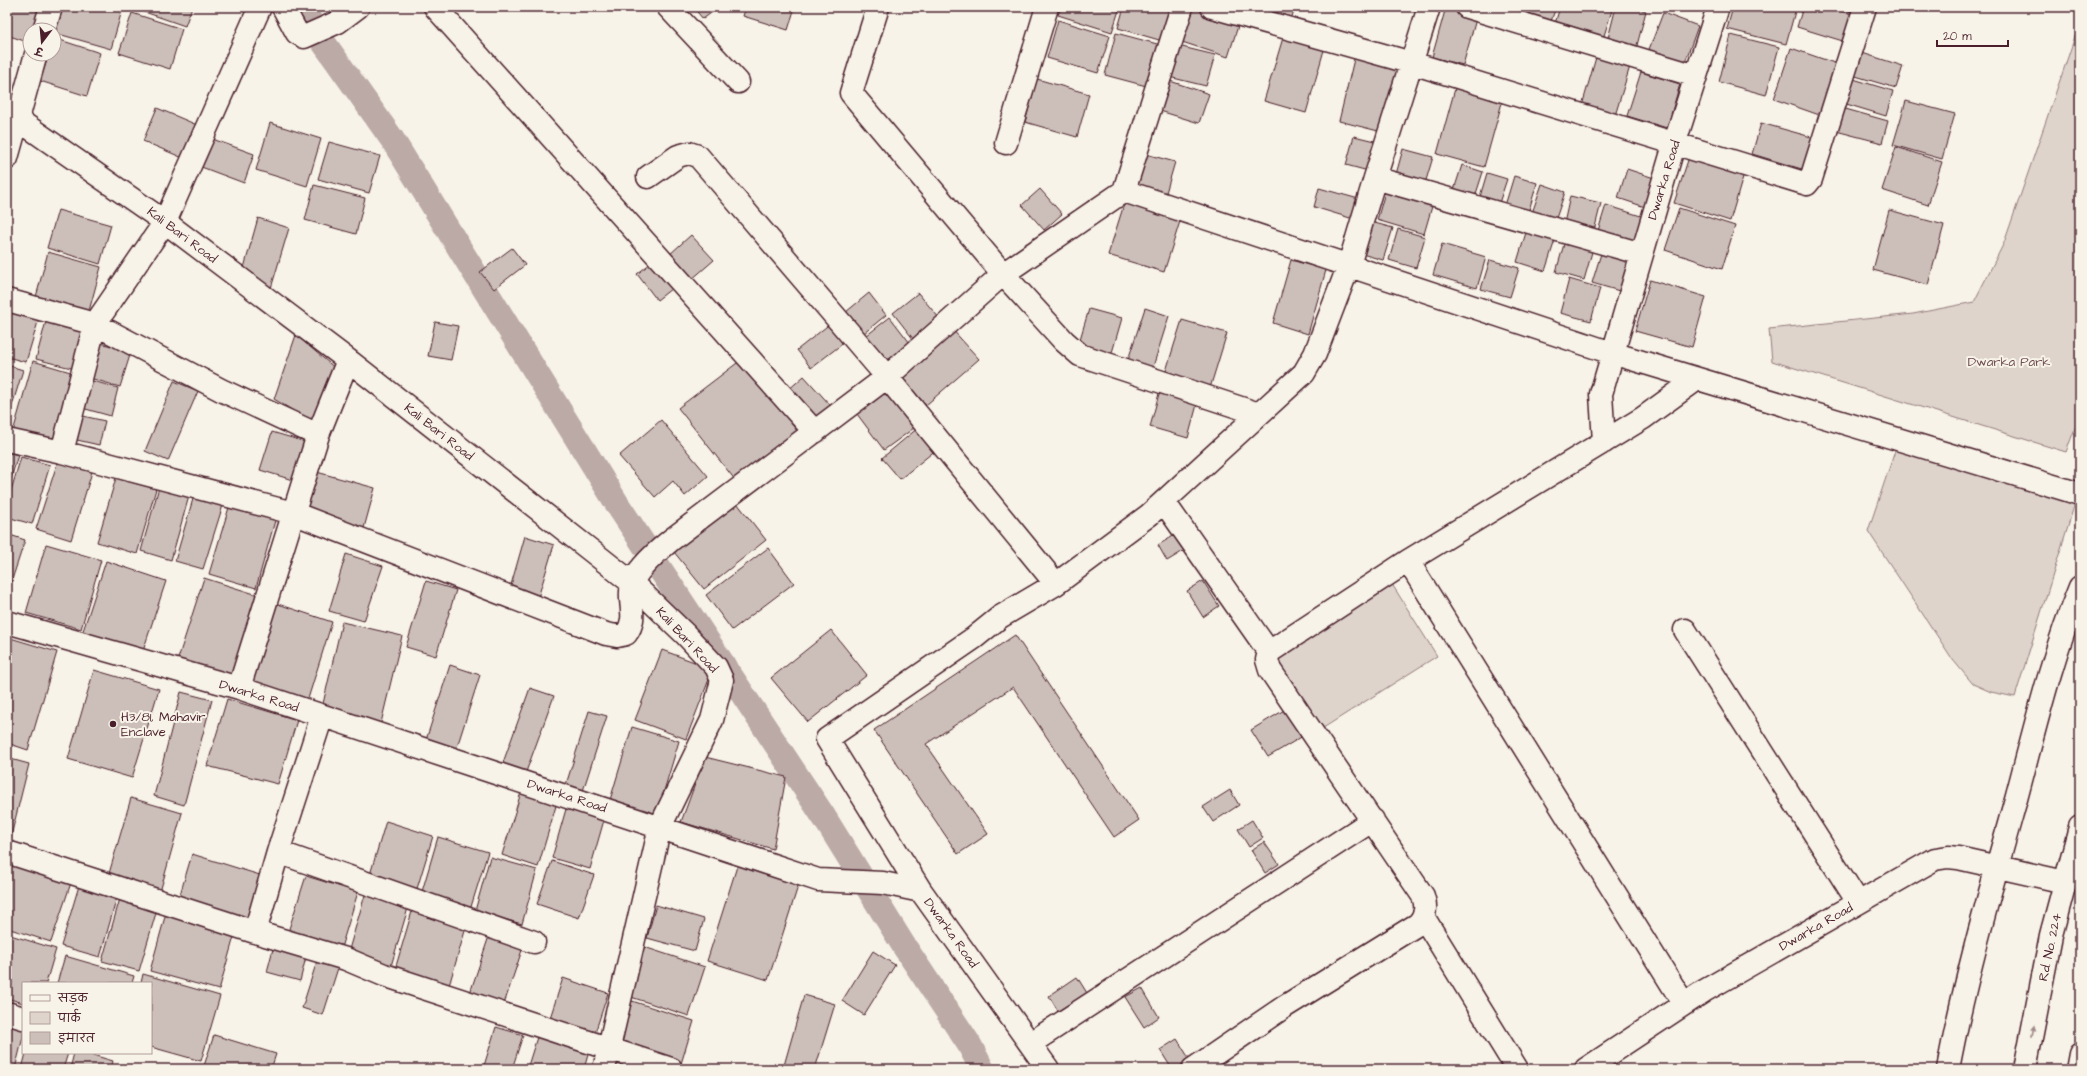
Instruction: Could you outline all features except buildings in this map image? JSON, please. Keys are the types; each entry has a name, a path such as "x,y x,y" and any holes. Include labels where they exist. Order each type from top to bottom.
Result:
{"street":[{"path":"46,22 51,7"},
{"path":"62,452 95,324 165,222 260,7"},
{"path":"283,7 297,34 307,37 338,22 358,7"},
{"path":"435,7 816,432"},
{"path":"668,7 738,82"},
{"path":"878,7 851,93 1003,274 1064,341 1080,355 1259,414"},
{"path":"1006,143 1047,7"},
{"path":"7,440 62,452 293,513 606,634 618,636 626,634 632,626 632,583 649,559 671,540 887,377 1003,274 1124,191 1182,7"},
{"path":"1212,7 1412,63 1674,145 1807,184 1811,179 1865,7"},
{"path":"921,891 827,738 974,638 1000,617 1056,584 1149,515 1304,374 1315,354 1349,265 1374,178 1429,7"},
{"path":"1467,7 1696,76"},
{"name":"Dwarka Road","path":"1604,442 1601,394 1674,145 1718,7"},
{"path":"7,158 12,115 33,62"},
{"name":"Kali Bari Road","path":"12,115 165,222 348,360 632,583 685,634 716,667 722,680 712,720 660,827 607,1059"},
{"path":"648,177 684,154 689,153 698,156 887,377 1056,584"},
{"path":"1374,178 1642,254"},
{"path":"1124,191 1612,353 2080,494"},
{"path":"7,300 95,324 221,390 318,435"},
{"path":"239,688 318,435 348,360"},
{"path":"1193,1069 1284,1007 1418,924 1424,918 1426,905 1423,896 1373,820 1270,670 1267,660 1270,652 1408,561 1667,402 1697,379"},
{"path":"1164,502 1270,652"},
{"path":"1408,561 1684,1004"},
{"path":"1948,1069 1975,947 2053,669 2080,587"},
{"name":"Dwarka Road","path":"7,622 239,688 818,880 883,883 921,891 1031,1042 1048,1069"},
{"path":"1685,630 1858,902"},
{"path":"255,932 278,852 322,716"},
{"path":"1031,1042 1373,820"},
{"name":"Rd. No. 224","path":"2025,1069 2051,935 2080,827"},
{"path":"7,852 255,932 346,959 384,975 607,1059 671,1069"},
{"path":"278,852 534,942"},
{"name":"Dwarka Road","path":"1586,1069 1704,991 1935,859 1948,857 2065,882"},
{"path":"1424,918 1517,1069"},
{"path":"7,1013 22,1018"},
{"path":"2077,1069 2080,1053"}],"green space":[{"name":"Dwarka Park","path":"2080,22 2080,415 2066,452 1772,361 1769,329 1913,314 1974,302 2004,243"},
{"path":"1897,445 2075,503 2015,697 1991,692 1973,684 1953,660 1868,531"},
{"path":"1390,581 1437,656 1320,730 1274,660"}],"waterway":[{"path":"303,7 314,29 392,139 621,510 824,817 904,946 969,1044 982,1069"}],"place":[{"name":"H3/81, Mahavir Enclave","path":"113,724"}]}
